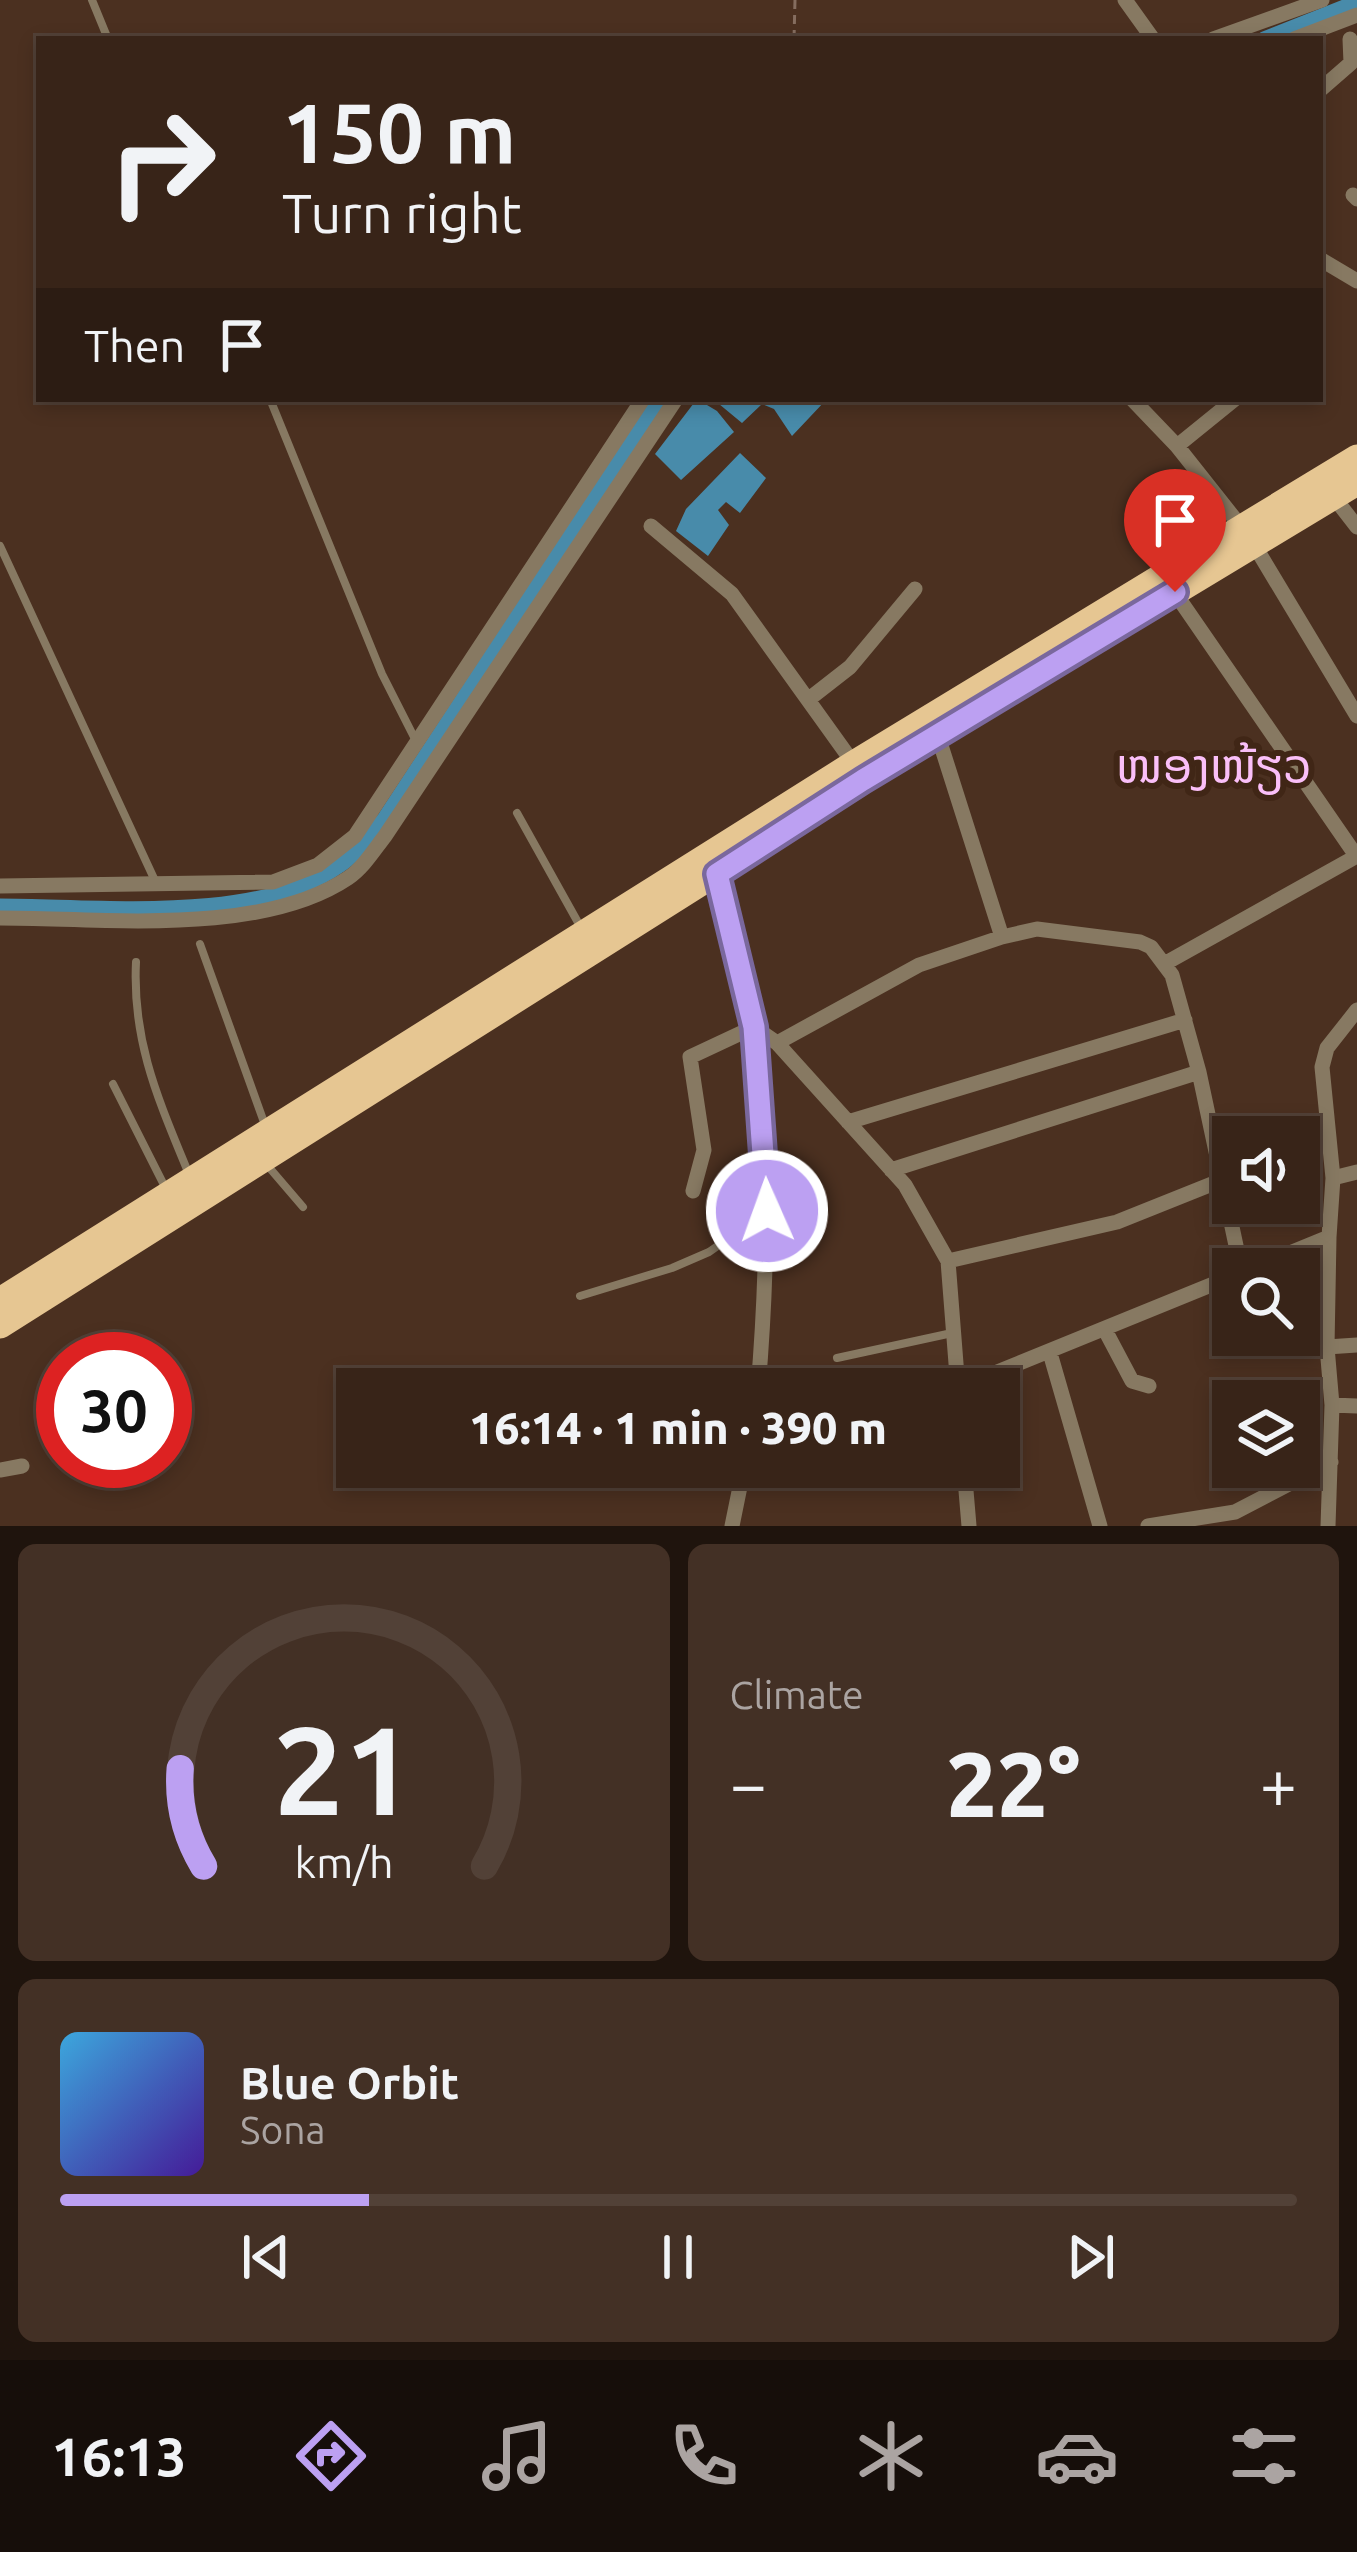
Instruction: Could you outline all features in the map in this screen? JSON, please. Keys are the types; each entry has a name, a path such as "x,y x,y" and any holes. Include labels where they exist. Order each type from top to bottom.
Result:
{"highway":[{"path":"0,1325 584,932 938,736 1175,592 1357,458"},
{"path":"0,1301 179,1186 265,1146 714,864 854,764 1247,536 1345,489"}],"street":[{"path":"1125,0 1152,36"},
{"path":"1221,36 1322,0"},
{"path":"1302,36 1357,15"},
{"path":"1323,87 1351,63 1350,39"},
{"path":"1323,261 1357,281"},
{"path":"0,886 273,883 319,865 355,836 641,402"},
{"path":"0,917 226,918 303,902 352,876 386,836 674,402"},
{"path":"1135,402 1177,446 1247,536 1357,716"},
{"path":"1177,446 1231,402"},
{"path":"1345,489 1357,527"},
{"path":"651,526 732,594 854,764"},
{"path":"809,699 850,667 915,590"},
{"path":"1164,964 1357,857 1175,592"},
{"path":"938,736 1002,938"},
{"path":"714,864 754,1027 767,1211 768,1271 760,1368"},
{"path":"777,1043 920,965 1002,938 1037,929 1140,942 1151,947 1172,975 1212,1133"},
{"path":"1328,1526 1333,1178 1322,1067 1327,1048 1357,1010"},
{"path":"848,1122 1185,1020"},
{"path":"754,1027 777,1043 904,1185 948,1261 956,1368"},
{"path":"693,1191 704,1150 690,1057 754,1027"},
{"path":"891,1170 1199,1072"},
{"path":"1333,1178 1357,1172"},
{"path":"948,1261 1117,1222 1212,1184"},
{"path":"1304,1248 1329,1238"},
{"path":"1012,1368 1212,1285"},
{"path":"1105,1330 1132,1382 1149,1386"},
{"path":"1328,1347 1357,1345"},
{"path":"1050,1353 1100,1526"},
{"path":"1332,1405 1357,1406"},
{"path":"1148,1526 1234,1512 1331,1462"},
{"path":"0,1470 22,1466"},
{"path":"732,1526 740,1488"},
{"path":"966,1488 969,1526"}],"lane":[{"path":"92,0 107,36"},
{"path":"271,402 382,674 416,740"},
{"path":"0,546 158,886"},
{"path":"517,813 584,932"},
{"path":"200,944 265,1146 303,1207"},
{"path":"136,962 134,1006 179,1186"},
{"path":"112,1084 179,1186"},
{"path":"580,1296 709,1252 767,1211"},
{"path":"836,1358 954,1333"}],"path":[{"path":"794,36 795,0"}],"water":[{"path":"695,402 717,411 734,432 681,480 655,454"},
{"path":"717,402 824,402 792,436 774,409 762,404 742,423"},
{"path":"740,453 766,478 740,513 726,502 718,510 729,525 708,556 676,531 686,509"}],"waterway":[{"path":"1272,36 1357,2"},
{"path":"0,906 129,909 222,904 305,884 345,861 384,819 657,402"}],"district":[{"name":"ໜອງໜ້ຽວ","path":"1214,765"}],"route":[{"path":"767,1211 754,1027 717,874 1175,592"}]}
